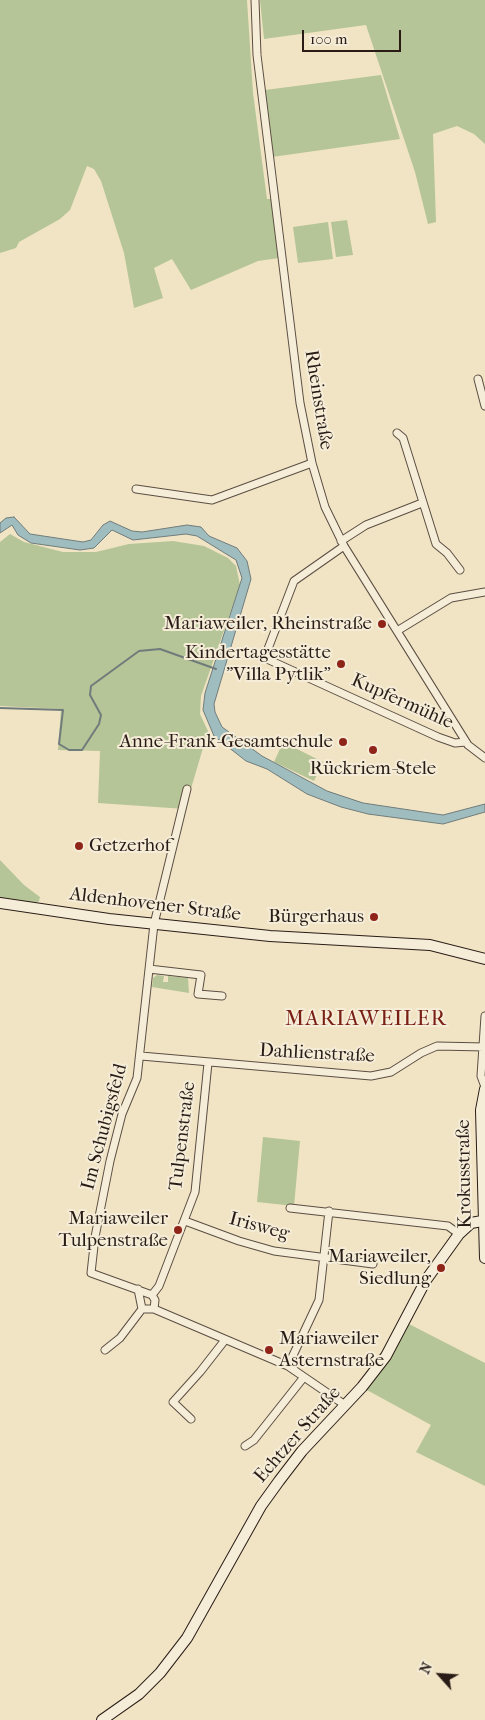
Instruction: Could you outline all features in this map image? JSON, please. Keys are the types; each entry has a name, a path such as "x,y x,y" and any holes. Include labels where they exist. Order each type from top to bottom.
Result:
{"street":[{"name":"Rheinstraße","path":"255,0 257,55 300,401 312,463 328,518 342,544 466,742 485,758"},
{"path":"478,379 485,406"},
{"path":"397,433 403,438 436,544 447,553 460,570"},
{"path":"136,489 212,500 312,463"},
{"path":"342,544 366,525 422,503"},
{"name":"Kupfermühle","path":"342,544 294,581 266,654 267,659 438,737 455,743 466,742"},
{"path":"397,631 451,598 485,592"},
{"name":"Im Schubigsfeld","path":"138,1289 91,1273 91,1261 110,1161 122,1114 134,1086 141,1056 154,924 187,789"},
{"name":"Aldenhovener Straße","path":"0,904 154,924 270,936 430,945 485,959"},
{"path":"149,969 200,976 198,994 222,996"},
{"name":"Krokusstraße","path":"485,1016 481,1076 485,1088 482,1110 484,1151 482,1221 485,1258"},
{"name":"Dahlienstraße","path":"141,1056 371,1076 390,1072 421,1053 437,1046 483,1046"},
{"name":"Tulpenstraße","path":"152,1294 159,1286 195,1192 208,1063"},
{"path":"290,1208 329,1210 448,1226 458,1234"},
{"path":"288,1366 319,1300 326,1257 329,1210"},
{"name":"Irisweg","path":"185,1221 239,1241 274,1251 373,1264"},
{"name":"Echtzer Straße","path":"102,1720 139,1694 160,1673 187,1638 264,1502 302,1451 362,1388 386,1356 426,1280 458,1234 471,1223 482,1221"},
{"path":"138,1289 152,1294 155,1300 154,1309"},
{"path":"105,1350 120,1338 142,1309 138,1289"},
{"path":"142,1309 154,1309 288,1366 345,1405"},
{"path":"191,1419 172,1402 200,1372 224,1340"},
{"path":"245,1446 254,1440 304,1377"}],"green space":[{"path":"0,0 247,0 253,93 267,199 272,199 279,258 258,261 191,290 172,259 154,268 163,298 134,308 124,253 101,181 94,169 87,166 70,210 60,219 19,242 16,248 0,253"},
{"path":"260,0 485,0 485,144 474,134 457,126 433,134 436,222 428,224 415,172 366,25 264,39"},
{"path":"381,75 400,139 272,157 265,90"},
{"path":"347,220 353,255 336,257 331,222"},
{"path":"328,222 333,259 298,263 293,227"},
{"path":"10,534 24,542 63,552 96,552 129,544 173,541 204,546 228,558 236,566 240,585 201,696 200,714 208,731 185,809 98,803 100,751 58,750 61,709 0,706 0,542"},
{"path":"283,742 323,762 314,781 274,762"},
{"path":"0,860 24,885 40,897 39,901 35,904 0,898"},
{"path":"157,975 164,976 163,982 168,982 168,976 188,978 189,993 152,987 153,978"},
{"path":"263,1137 300,1141 294,1206 257,1202"},
{"path":"407,1323 485,1363 485,1486 416,1452 431,1425 365,1389"}],"water":[{"path":"14,517 30,534 83,542 91,540 103,525 110,521 132,531 142,532 187,525 201,527 209,536 237,548 247,561 251,579 214,704 215,712 222,727 262,756 327,791 363,803 443,815 485,804 485,812 443,824 368,814 341,807 307,794 267,769 246,761 214,736 203,710 205,693 242,578 236,560 197,536 186,534 133,540 112,530 94,548 80,550 31,543 18,535 12,525 0,533 0,523 6,518"}],"waterway":[{"path":"0,708 63,710 59,744 69,750 82,750 99,724 101,715 90,695 91,686 139,651 160,649 216,669"}],"place":[{"name":"Mariaweiler, Rheinstraße","path":"382,624"},
{"name":"Kindertagesstätte \"Villa Pytlik\"","path":"341,664"},
{"name":"Anne-Frank-Gesamtschule","path":"343,742"},
{"name":"Rückriem-Stele","path":"373,750"},
{"name":"Getzerhof","path":"79,846"},
{"name":"Bürgerhaus","path":"374,917"},
{"name":"Mariaweiler Tulpenstraße","path":"178,1230"},
{"name":"Mariaweiler, Siedlung","path":"441,1268"},
{"name":"Mariaweiler Asternstraße","path":"269,1350"}],"district":[{"name":"MARIAWEILER","path":"366,1020"}]}
